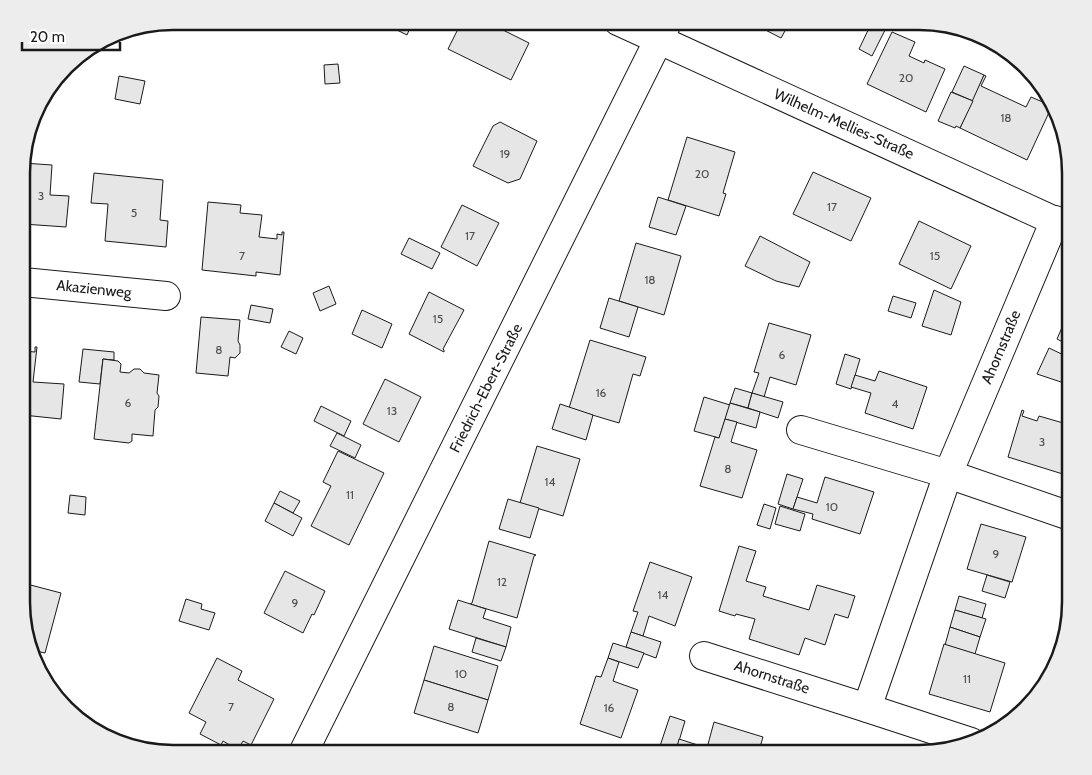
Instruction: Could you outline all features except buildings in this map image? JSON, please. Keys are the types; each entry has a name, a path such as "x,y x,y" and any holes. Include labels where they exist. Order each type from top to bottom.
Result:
{"street":[{"name":"Wilhelm-Mellies-Straße","path":"664,31 1062,224"},
{"name":"Friedrich-Ebert-Straße","path":"307,745 664,31"},
{"name":"Ahornstraße","path":"867,708 948,474 1062,226"},
{"name":"Akazienweg","path":"30,283 166,296"},
{"path":"801,430 948,474 1062,513"},
{"name":"Ahornstraße","path":"704,656 960,739"}]}
